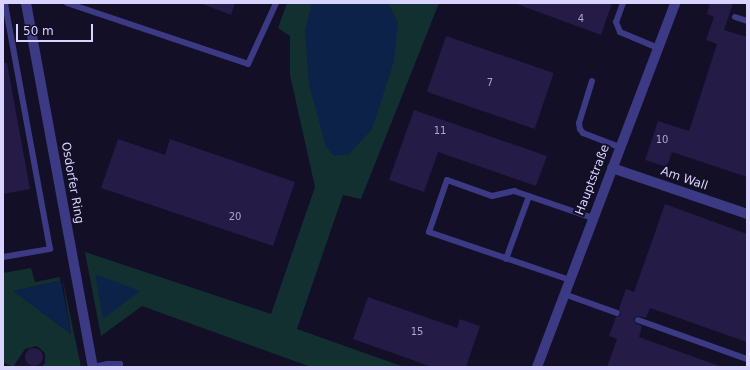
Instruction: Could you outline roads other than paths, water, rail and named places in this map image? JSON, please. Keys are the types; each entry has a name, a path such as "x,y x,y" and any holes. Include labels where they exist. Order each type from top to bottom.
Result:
{"street":[{"name":"Osdorfer Ring","path":"26,3 93,367"},
{"name":"Hauptstraße","path":"537,367 675,3"},
{"name":"Am Wall","path":"612,168 747,214"}],"lane":[{"path":"3,257 50,249 6,3"},
{"path":"67,3 248,64 276,3"},
{"path":"623,3 616,22 620,32 658,48"},
{"path":"735,17 747,21"},
{"path":"592,81 579,124 580,129 583,133 620,147"},
{"path":"570,280 429,232 447,180 492,196 514,191 593,218"},
{"path":"506,259 529,196"},
{"path":"564,294 617,313"},
{"path":"638,320 747,359"},
{"path":"93,367 107,364 120,364 120,367"}],"water":[{"path":"312,3 388,3 398,22 394,61 372,129 349,154 334,156 326,147 309,85 305,30"},
{"path":"95,274 140,291 103,319"},
{"path":"61,281 71,334 13,291"}]}
